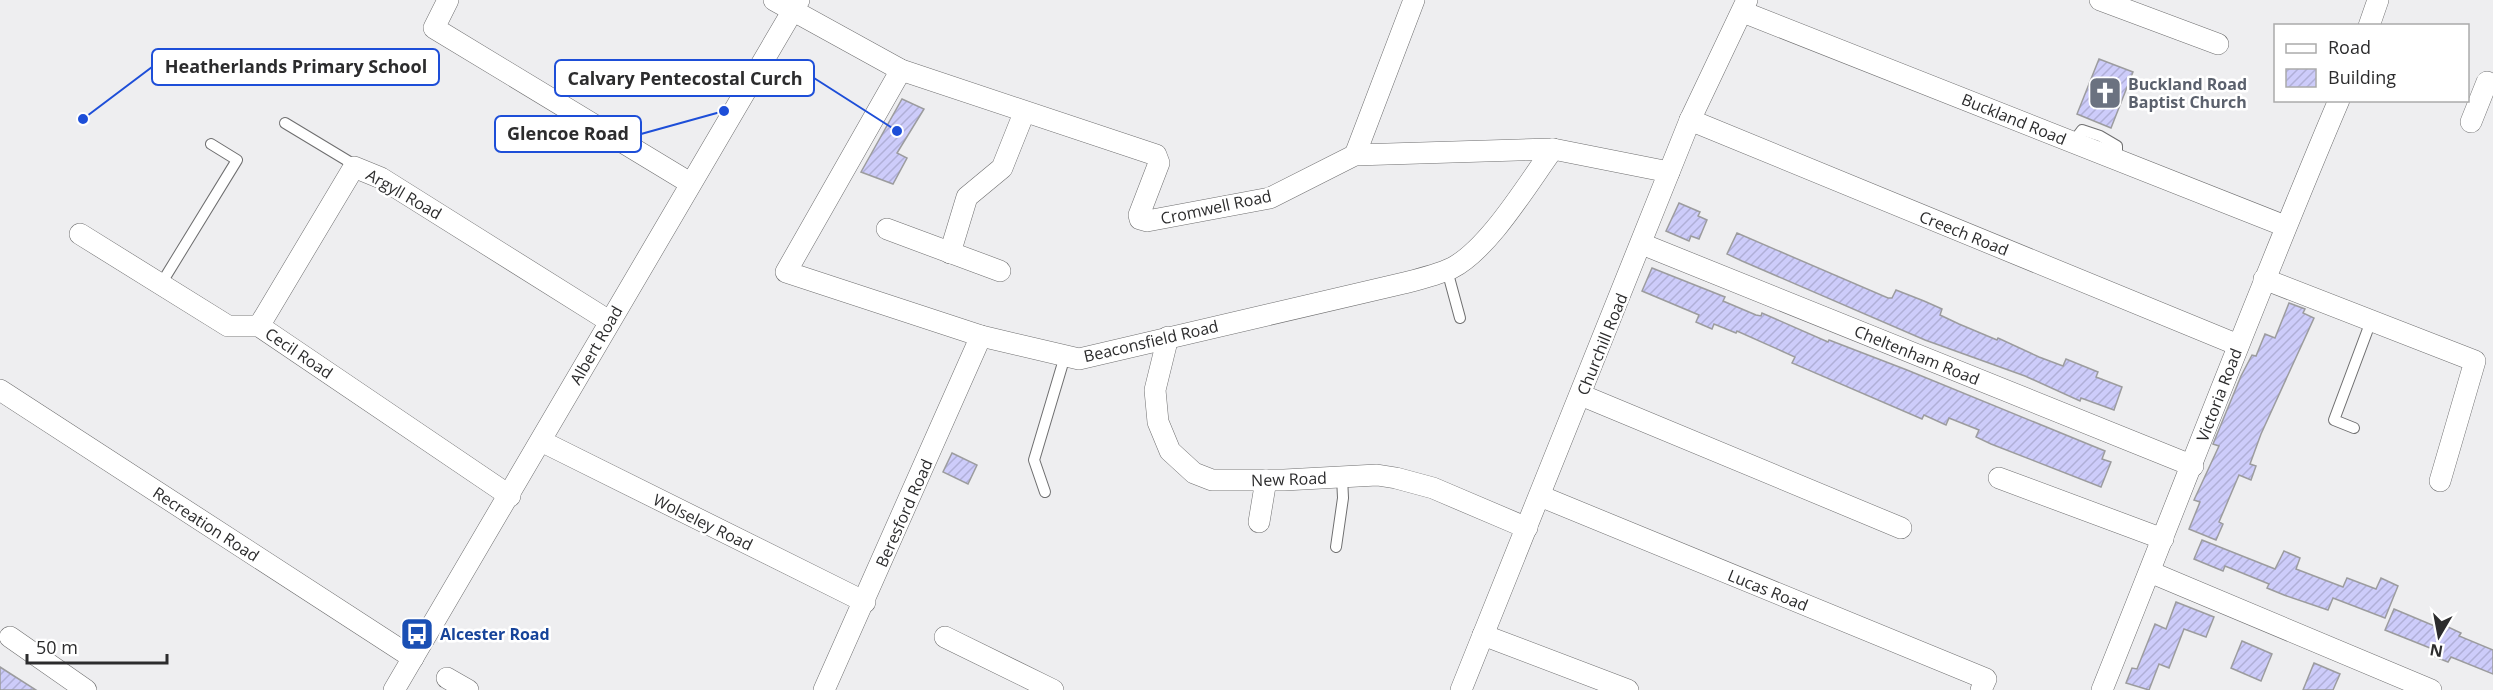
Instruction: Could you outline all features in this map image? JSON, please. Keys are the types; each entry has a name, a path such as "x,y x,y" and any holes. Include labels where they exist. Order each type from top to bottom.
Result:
{"street":[{"path":"448,0 434,28 690,183"},
{"name":"Cromwell Road","path":"774,0 796,5 902,70 1024,113 1156,155 1159,163 1139,215 1140,219 1147,221 1270,198 1354,155 1553,149 1669,172"},
{"path":"1354,155 1414,0"},
{"path":"2100,0 2218,44"},
{"path":"2370,24 2376,1"},
{"name":"Albert Road","path":"393,690 510,496 609,321 796,5"},
{"name":"Churchill Road","path":"1461,690 1690,120 1745,6"},
{"name":"Buckland Road","path":"1745,6 2073,142 2285,226"},
{"name":"Beaconsfield Road","path":"902,70 786,272 981,336 1079,358 1413,281 1447,270 1467,257 1499,224 1553,149"},
{"path":"2471,109 2487,82"},
{"name":"Victoria Road","path":"2102,690 2193,466 2285,226 2338,102"},
{"path":"950,254 967,197 1002,168 1024,113"},
{"name":"Creech Road","path":"1690,120 2238,345"},
{"name":"Argyll Road","path":"259,326 354,167 381,178 609,321"},
{"path":"887,229 1000,271"},
{"name":"Cecil Road","path":"80,234 228,326 259,326 510,496"},
{"name":"Cheltenham Road","path":"1642,244 2193,466"},
{"path":"2264,279 2475,361 2440,481"},
{"name":"Beresford Road","path":"824,690 865,602 981,336"},
{"name":"New Road","path":"1168,337 1155,397 1158,422 1170,451 1185,467 1212,480 1396,478 1433,488 1527,528"},
{"name":"Recreation Road","path":"0,390 413,658"},
{"path":"1581,395 1900,528"},
{"name":"Wolseley Road","path":"541,441 865,602"},
{"path":"1999,478 2163,539"},
{"path":"1259,522 1266,480"},
{"name":"Lucas Road","path":"1540,496 1986,679 1981,690"},
{"path":"2150,572 2392,682 2431,690"},
{"path":"1483,635 1628,690"},
{"path":"10,637 56,681 86,690"},
{"path":"945,637 1053,690"},
{"path":"447,678 468,690"}],"lane":[{"path":"285,123 348,161 354,167"},
{"path":"161,284 237,160 211,144"},
{"path":"1447,270 1460,318"},
{"path":"2354,428 2334,420 2371,321"},
{"path":"1045,492 1034,460 1065,356"},
{"path":"1336,547 1343,498 1342,477"}],"building":[{"name":"Buckland Road Baptist Church","path":"2099,59 2133,72 2111,128 2077,114"},
{"path":"902,99 924,109 897,153 907,158 893,184 861,172"},
{"path":"1679,203 1700,212 1698,216 1707,220 1699,239 1691,236 1689,241 1666,231"},
{"path":"1737,233 1888,298 1892,298 1896,290 1924,301 1942,309 1940,315 2039,357 2063,366 2066,359 2098,372 2096,377 2122,387 2114,410 2081,398 2080,401 2025,376 1925,340 1727,254"},
{"path":"1652,268 1725,297 1723,301 1756,315 1761,316 1762,313 1828,342 1829,340 1907,370 2105,451 2102,459 2111,462 2101,487 1991,444 1976,437 1979,430 1949,418 1946,425 1924,415 1922,419 1792,363 1795,357 1737,331 1736,333 1714,324 1712,329 1696,322 1699,315 1642,291"},
{"path":"2289,303 2305,309 2303,313 2314,318 2261,434 2250,464 2256,466 2251,480 2239,475 2219,522 2223,524 2216,540 2189,529 2200,502 2194,500 2219,446 2213,444 2241,376 2252,355 2256,356 2265,334 2275,338"},
{"path":"952,453 977,465 968,484 943,472"},
{"path":"2202,540 2275,569 2284,551 2300,558 2296,569 2343,587 2347,578 2376,589 2381,578 2398,586 2385,618 2333,598 2328,610 2267,588 2269,584 2225,566 2223,571 2194,559"},
{"path":"2176,602 2214,617 2206,637 2184,629 2169,668 2159,664 2149,690 2126,683 2132,668 2137,669 2155,624 2166,629"},
{"path":"2394,609 2444,630 2446,626 2461,633 2459,636 2493,650 2493,674 2451,657 2448,662 2433,656 2435,650 2385,630"},
{"path":"2242,641 2272,654 2261,681 2231,668"},
{"path":"2314,663 2340,674 2333,690 2303,690"},
{"path":"0,667 14,676 36,690 0,690"}],"place":[{"name":"Buckland Road Baptist Church","path":"2105,93"},
{"name":"Glencoe Road","path":"724,111"},
{"name":"Heatherlands Primary School","path":"83,119"},
{"name":"Calvary Pentecostal Curch","path":"897,131"},
{"name":"Alcester Road","path":"417,634"}]}
